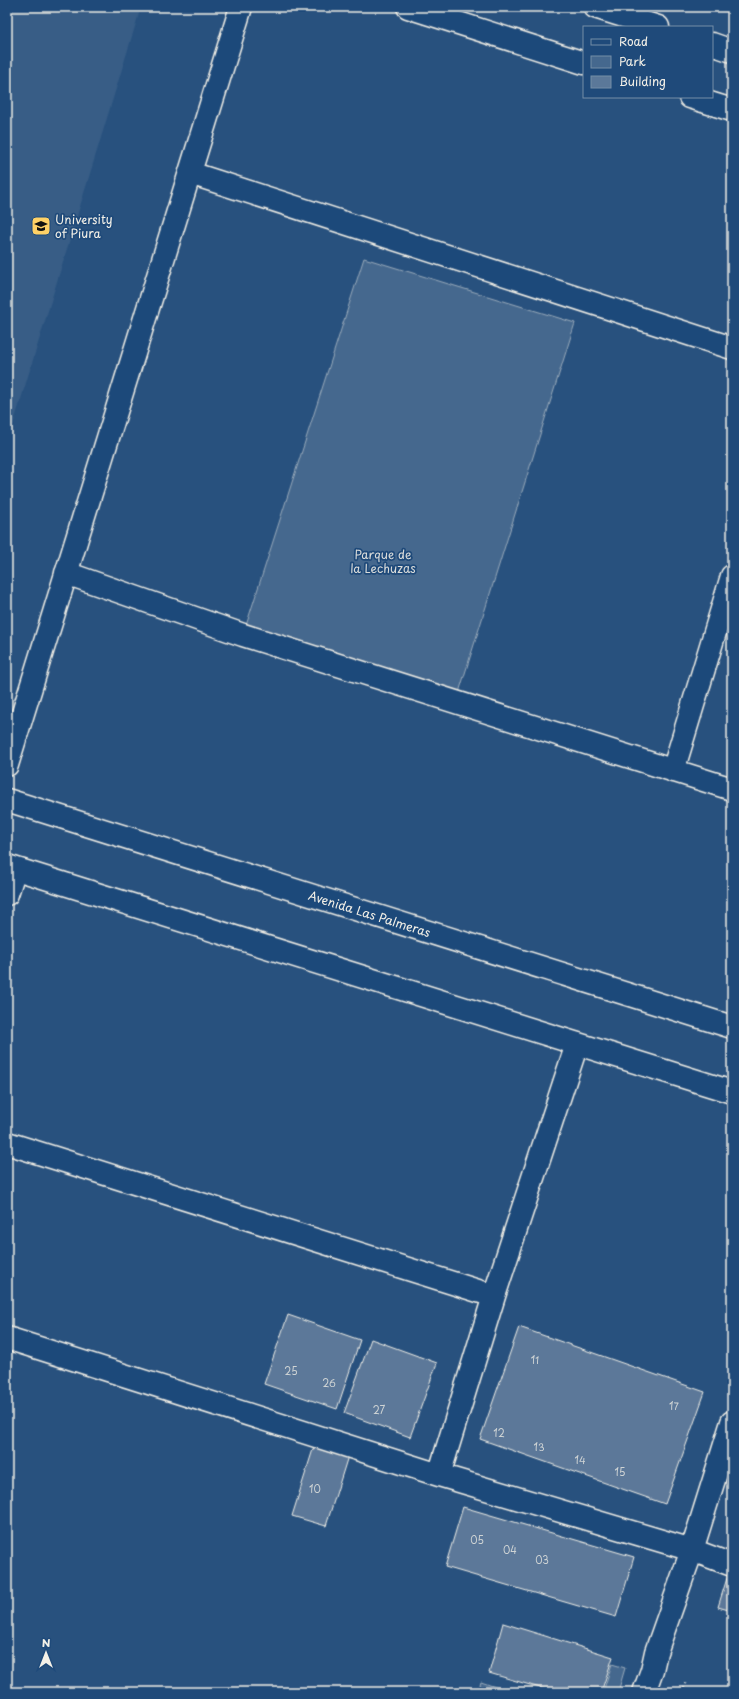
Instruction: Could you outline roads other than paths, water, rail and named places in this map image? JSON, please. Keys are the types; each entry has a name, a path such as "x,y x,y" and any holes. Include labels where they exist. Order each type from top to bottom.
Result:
{"street":[{"path":"7,765 241,7"},
{"path":"408,7 583,63"},
{"path":"595,7 655,26"},
{"path":"713,44 732,51"},
{"path":"693,98 732,110"},
{"path":"190,172 732,348"},
{"path":"66,573 243,635 732,789"},
{"path":"673,771 732,576"},
{"name":"Avenida Las Palmeras","path":"7,800 732,1027"},
{"path":"7,894 11,867 732,1092"},
{"path":"439,1475 494,1296 577,1044"},
{"path":"7,1143 494,1296"},
{"path":"7,1338 439,1475 692,1550 732,1565"},
{"path":"644,1692 652,1670 656,1652 692,1550 732,1422"}],"place":[{"name":"University of Piura","path":"41,226"}],"park label":[{"name":"Parque de la Lechuzas","path":"383,561"}]}
